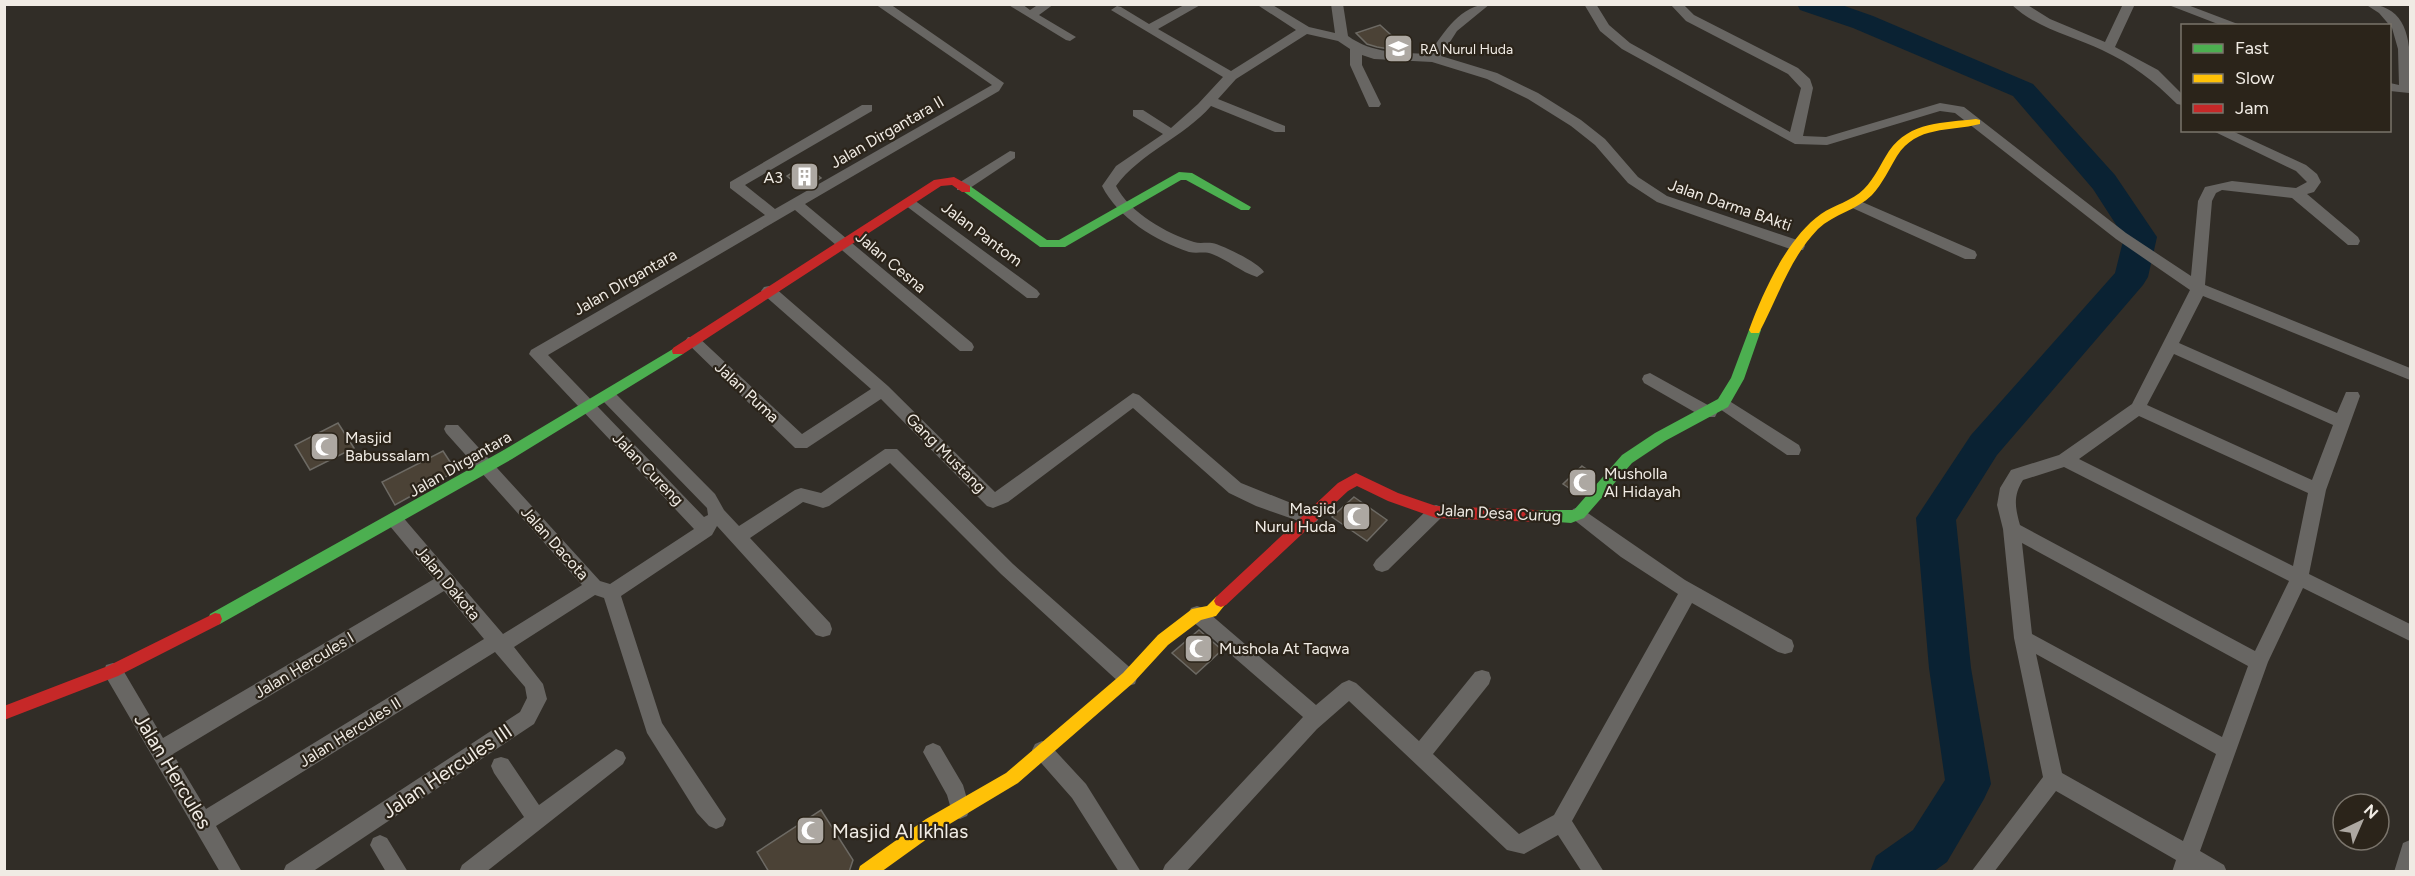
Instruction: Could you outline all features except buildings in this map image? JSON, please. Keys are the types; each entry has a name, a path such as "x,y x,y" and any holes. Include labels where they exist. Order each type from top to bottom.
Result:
{"street":[{"name":"Jalan Dirgantara II","path":"796,204 996,86 882,4"},
{"path":"1013,4 1070,38"},
{"path":"1030,15 1048,4"},
{"path":"1149,29 1196,4"},
{"path":"1257,272 1210,247 1196,249 1123,207 1111,193 1109,186 1121,169 1172,134 1231,76 1305,30 1262,4"},
{"path":"1337,4 1342,38"},
{"path":"1433,58 1452,29 1484,4"},
{"path":"1590,4 1597,21 1626,46 1795,140 1827,141 1940,107 1959,110 2158,262 2199,283 2410,374"},
{"path":"1676,4 1690,18 1801,77 1807,88 1795,140"},
{"path":"2108,48 2129,4"},
{"path":"2172,4 2230,24"},
{"path":"2371,4 2390,14 2400,27 2406,87 2404,90 2391,87"},
{"path":"2017,5 2054,26 2108,48 2153,73 2181,100"},
{"path":"1117,10 1231,76"},
{"name":"Jalan Darma BAkti","path":"1305,30 1342,38 1356,48 1374,55 1433,58 1492,76 1553,108 1600,142 1633,180 1662,199 1798,246"},
{"path":"1356,48 1356,65 1366,81 1374,104"},
{"path":"2391,48 2404,52"},
{"path":"1209,100 1280,129"},
{"path":"775,216 735,184 867,108"},
{"path":"1138,112 1172,134"},
{"name":"Jalan Darma BAkti","path":"1716,408 1737,380 1763,307 1798,246 1823,218 1853,203 1869,191 1901,141 1916,132 1977,122"},
{"path":"2217,872 2185,863 2053,779 2023,638 2012,529 2006,505 2008,488 2018,475 2065,460 2138,408 2171,346 2199,283 2205,201 2210,190 2223,185 2271,193 2296,193 2312,186 2312,177 2307,172 2221,132"},
{"path":"962,187 1010,155"},
{"path":"910,202 925,190 946,180 954,181 1044,244 1061,244 1179,176 1188,176 1245,207"},
{"path":"2296,193 2353,241"},
{"name":"Jalan Dirgantara","path":"4,713 113,671 191,632 395,520 590,408 910,202"},
{"name":"Jalan Pantom","path":"910,202 1032,294"},
{"path":"1853,203 1970,255"},
{"name":"Jalan DIrgantara","path":"590,408 537,354 796,204"},
{"name":"Jalan Cesna","path":"796,204 966,347"},
{"path":"2199,283 2410,362"},
{"name":"Gang Mustang","path":"769,291 882,390 993,501 1002,497 1133,399 1235,488 1262,501 1310,518"},
{"name":"Jalan Puma","path":"693,341 801,443 882,390"},
{"path":"2171,346 2341,422"},
{"path":"1650,379 1716,408 1793,450"},
{"name":"Jalan Cureng","path":"608,396 709,499 715,506 716,513 823,629"},
{"path":"2185,863 2259,662 2299,578 2317,490 2352,396"},
{"name":"Jalan Cureng","path":"590,408 706,530"},
{"path":"1579,514 1627,459 1660,437 1716,408"},
{"path":"2138,408 2317,490"},
{"name":"Jalan Dacota","path":"453,429 486,468 602,590"},
{"path":"738,536 801,495 823,501 891,454 1007,569 1128,678"},
{"path":"2065,460 2410,633"},
{"name":"Jalan Desa Curug","path":"866,872 898,847 1012,778 1128,678 1163,640 1197,614 1211,611 1342,487 1356,479 1393,497 1436,512 1571,518 1579,514 1618,545 1688,593 1785,646"},
{"path":"1382,565 1436,512"},
{"path":"716,513 706,530 602,590 654,727 704,806 716,819"},
{"name":"Jalan Dakota","path":"395,520 499,644"},
{"path":"2012,529 2259,662"},
{"name":"Jalan Hercules I","path":"161,750 447,580"},
{"name":"Jalan Hercules II","path":"204,822 499,644 602,590"},
{"path":"1172,872 1316,717 1349,688 1514,843 1524,844 1561,822 1688,593"},
{"path":"1197,614 1316,717"},
{"path":"2023,638 2226,749"},
{"name":"Jalan Hercules III","path":"293,872 527,718 538,693 534,684 499,644"},
{"name":"Jalan Hercules","path":"113,671 232,872"},
{"path":"1419,756 1482,678"},
{"path":"1042,750 1079,791 1131,872"},
{"path":"933,752 956,792 960,809"},
{"path":"469,872 616,758"},
{"path":"501,766 537,819"},
{"path":"1981,872 2053,779"},
{"path":"1561,822 1594,872"},
{"path":"380,845 398,872"},
{"path":"2404,872 2410,849"}],"waterway":[{"path":"1810,4 1863,22 2023,90 2104,182 2141,237 2131,277 1984,445 1936,518 1950,668 1968,784 1930,846 1893,872"}],"traffic: fast":[{"path":"966,189 1044,244 1061,244 1179,176 1188,176 1245,207"},
{"path":"1537,516 1571,517 1579,514 1627,459 1660,437 1723,403 1737,379 1755,330"},
{"path":"215,619 507,455 678,351"}],"traffic: slow":[{"path":"1755,330 1793,252 1814,226 1825,217 1858,200 1868,192 1893,153 1905,139 1927,129 1976,122"},
{"path":"866,872 932,825 1012,778 1128,678 1163,640 1197,614 1211,611 1221,601"}],"traffic: jam":[{"path":"678,351 938,183 954,181 966,189"},
{"path":"1221,601 1343,487 1356,479 1393,497 1436,512 1537,516"},
{"path":"4,713 113,671 215,619"}],"place":[{"name":"RA Nurul Huda","path":"1399,49"},
{"name":"A3","path":"804,177"},
{"name":"Masjid Babussalam","path":"324,446"},
{"name":"Musholla Al Hidayah","path":"1583,482"},
{"name":"Masjid Nurul Huda","path":"1357,517"},
{"name":"Mushola At Taqwa","path":"1198,648"},
{"name":"Masjid Al Ikhlas","path":"811,831"}]}
